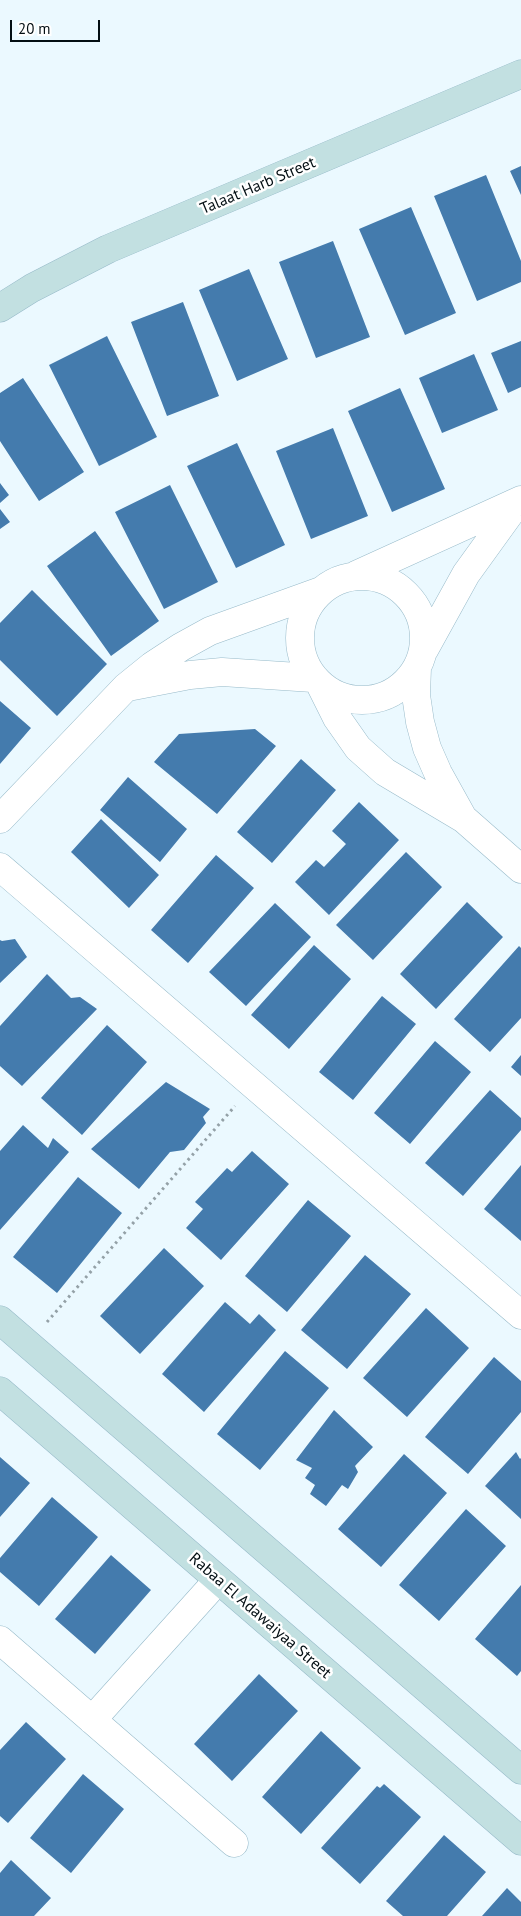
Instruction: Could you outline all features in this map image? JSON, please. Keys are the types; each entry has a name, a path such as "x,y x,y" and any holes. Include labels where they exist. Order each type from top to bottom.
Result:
{"street":[{"name":"Talaat Harb Street","path":"0,308 32,288 108,249 521,74"},
{"path":"0,820 126,687 152,666 181,647 210,631 320,590 337,580 356,575 520,500"},
{"path":"126,687 190,675 222,672 317,682 337,696 355,700 374,700 391,694 406,683 466,574 520,500"},
{"path":"356,575 375,576 393,583 408,595 419,612 424,630 416,695 419,713 427,748 438,773 464,819"},
{"path":"320,590 308,605 301,623 300,642 303,661 337,718 358,748 384,772 464,819 521,868"},
{"path":"0,867 521,1315"},
{"path":"0,1320 521,1770"},
{"name":"Rabaa El Adawaiyaa Street","path":"0,1391 521,1841"},
{"path":"92,1720 218,1580"},
{"path":"0,1640 234,1843"}],"path":[{"path":"28,1344 253,1084"}],"building":[{"path":"521,166 521,195 510,171"},
{"path":"486,175 521,261 521,282 477,301 434,196"},
{"path":"411,207 456,313 405,335 359,229"},
{"path":"333,241 370,337 316,358 279,262"},
{"path":"249,269 288,359 237,381 199,290"},
{"path":"183,302 219,396 167,416 131,322"},
{"path":"107,336 157,437 99,466 49,365"},
{"path":"521,341 521,387 508,393 491,353"},
{"path":"474,354 498,410 442,433 419,378"},
{"path":"23,378 84,472 39,501 0,441 0,393"},
{"path":"400,388 445,489 392,512 348,411"},
{"path":"333,428 368,516 311,539 276,451"},
{"path":"237,443 285,545 236,568 187,466"},
{"path":"0,483 9,495 0,503"},
{"path":"170,485 218,582 164,609 115,512"},
{"path":"0,509 10,522 0,529"},
{"path":"95,531 159,621 111,656 47,566"},
{"path":"32,590 107,664 57,716 0,660 0,623"},
{"path":"0,701 31,728 0,764"},
{"path":"255,729 276,746 217,814 154,762 179,734"},
{"path":"301,759 336,790 272,863 237,832"},
{"path":"128,777 187,829 160,862 100,810"},
{"path":"359,802 399,840 329,915 295,882 316,860 324,867 346,844 332,831"},
{"path":"101,819 159,875 129,908 71,852"},
{"path":"406,852 442,887 373,960 336,925"},
{"path":"216,855 254,888 188,963 151,930"},
{"path":"467,902 503,937 436,1009 400,974"},
{"path":"275,903 311,937 246,1006 209,972"},
{"path":"15,939 27,957 0,983 0,940"},
{"path":"314,945 351,979 289,1049 251,1015"},
{"path":"519,946 521,948 521,1018 490,1052 454,1019"},
{"path":"47,974 71,998 80,997 97,1009 22,1086 0,1066 0,1026"},
{"path":"382,996 416,1024 353,1100 319,1072"},
{"path":"107,1025 147,1062 82,1135 41,1098"},
{"path":"435,1041 471,1072 410,1144 374,1113"},
{"path":"521,1055 521,1076 511,1067"},
{"path":"166,1082 210,1109 203,1117 206,1123 184,1150 170,1152 139,1189 91,1149"},
{"path":"490,1090 521,1118 521,1130 463,1196 425,1163"},
{"path":"23,1125 48,1148 53,1138 69,1152 0,1230 0,1151"},
{"path":"252,1151 289,1184 221,1260 186,1228 203,1209 195,1202 227,1168 232,1172"},
{"path":"521,1165 521,1241 484,1209"},
{"path":"78,1177 122,1213 57,1293 13,1257"},
{"path":"308,1200 351,1236 287,1312 245,1276"},
{"path":"164,1248 204,1286 140,1354 100,1316"},
{"path":"365,1255 411,1294 347,1369 301,1330"},
{"path":"225,1302 250,1324 259,1314 276,1330 204,1412 162,1374"},
{"path":"426,1308 469,1348 407,1417 363,1378"},
{"path":"285,1351 329,1388 260,1470 217,1434"},
{"path":"494,1357 521,1381 521,1412 468,1474 425,1437"},
{"path":"334,1410 373,1447 355,1466 358,1472 348,1489 342,1485 326,1506 310,1494 315,1485 305,1478 312,1468 296,1460"},
{"path":"516,1452 521,1458 521,1519 485,1486"},
{"path":"404,1454 447,1493 381,1567 338,1529"},
{"path":"0,1457 30,1483 0,1517"},
{"path":"52,1497 98,1537 39,1606 0,1572 0,1558"},
{"path":"466,1509 506,1546 439,1621 399,1585"},
{"path":"111,1555 151,1590 95,1654 55,1619"},
{"path":"521,1585 521,1671 517,1676 475,1639"},
{"path":"259,1674 298,1711 232,1781 194,1744"},
{"path":"26,1722 66,1759 8,1823 0,1816 0,1750"},
{"path":"321,1731 361,1768 301,1834 262,1797"},
{"path":"83,1774 124,1809 71,1873 30,1838"},
{"path":"384,1784 421,1817 360,1884 321,1848 377,1786 380,1788"},
{"path":"444,1835 486,1872 447,1916 403,1916 386,1901"},
{"path":"11,1860 51,1898 34,1916 0,1916 0,1873"},
{"path":"507,1888 521,1902 521,1916 482,1916"}]}
